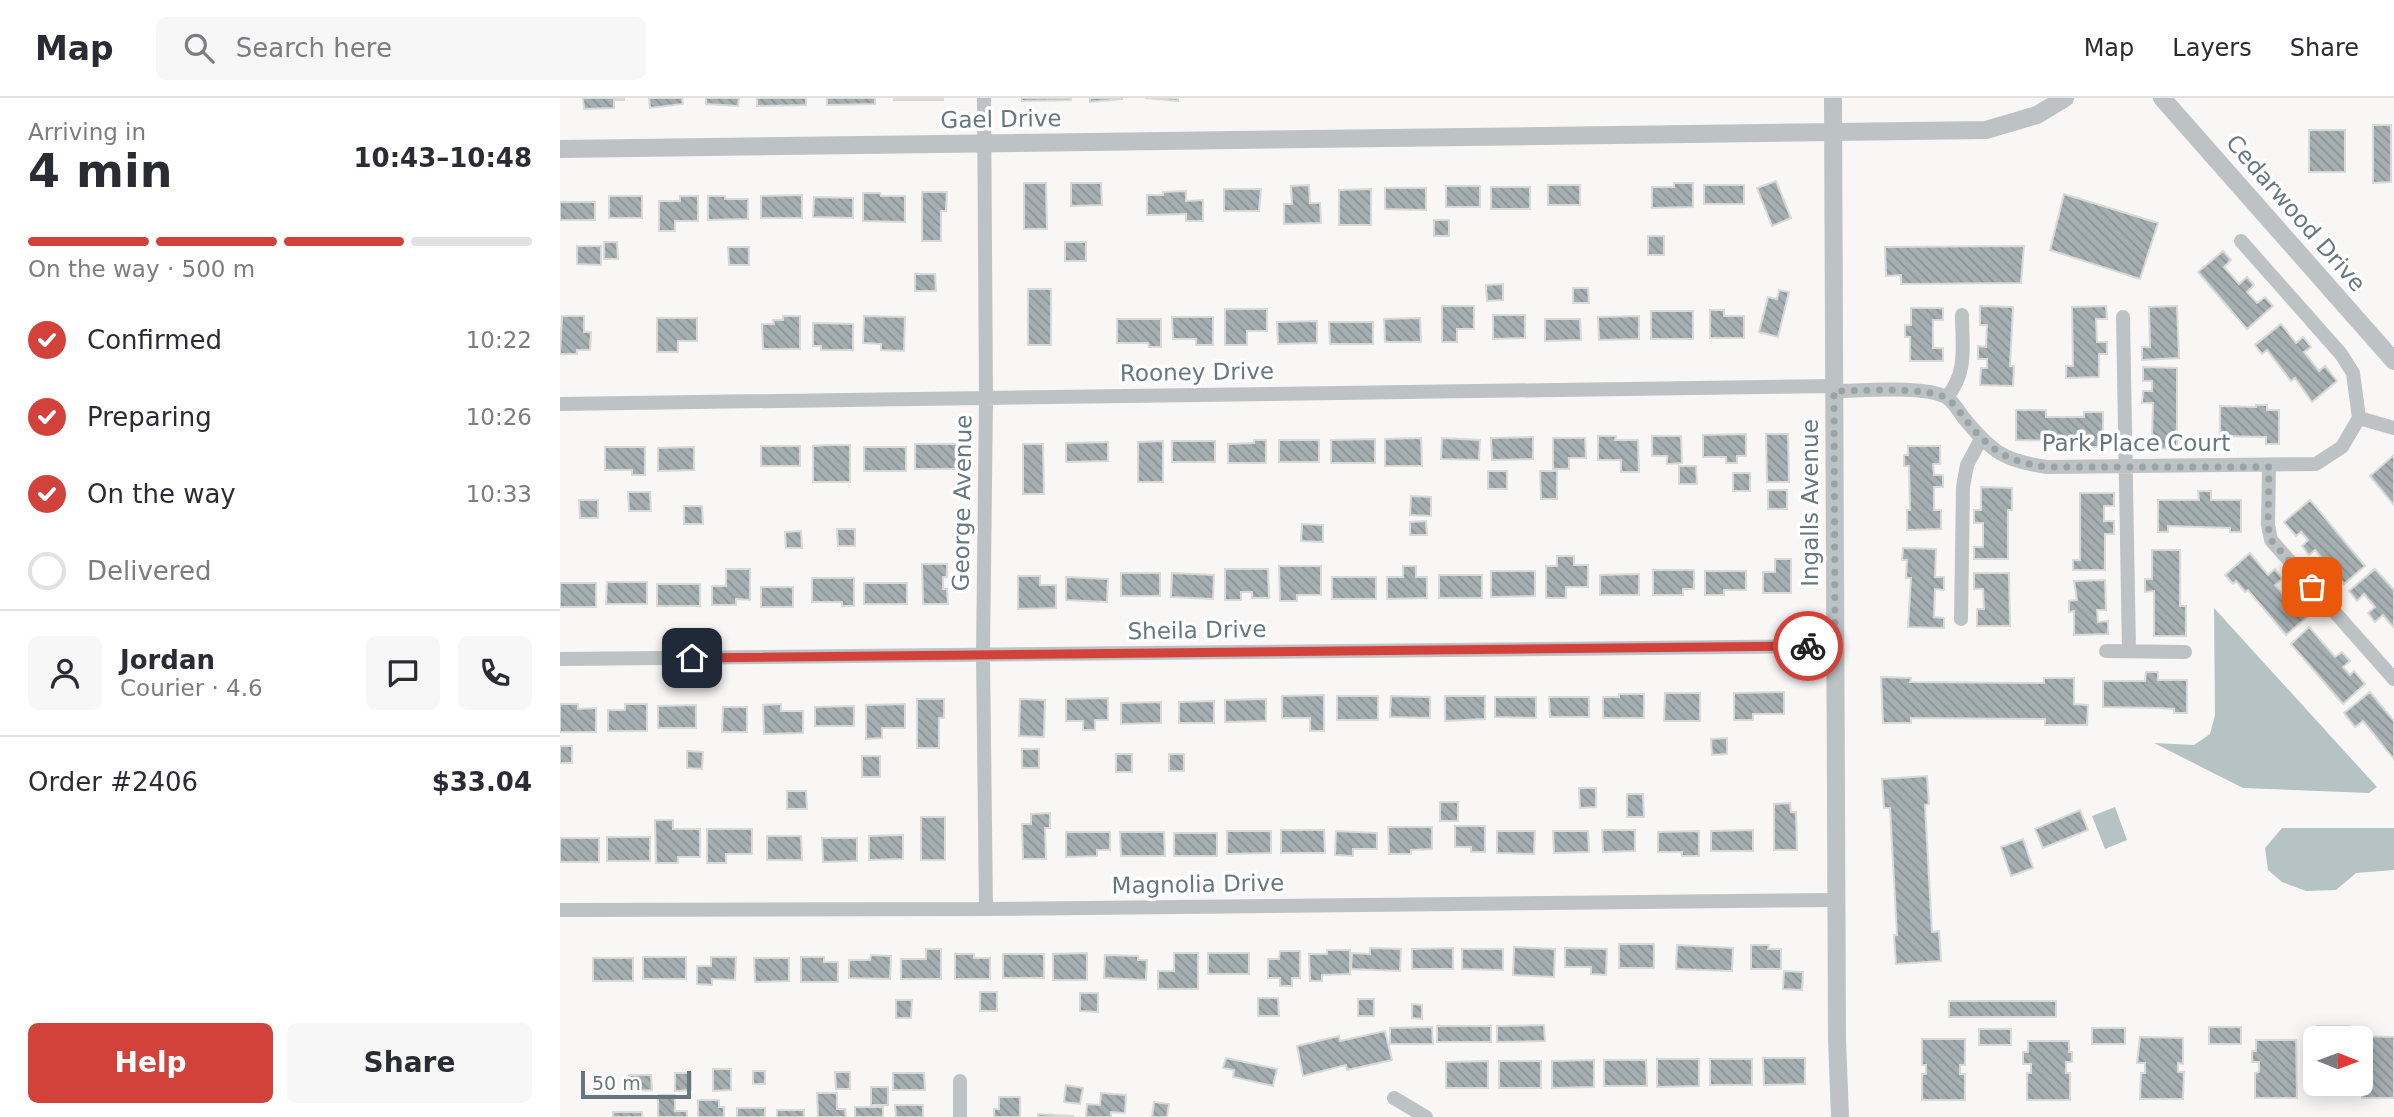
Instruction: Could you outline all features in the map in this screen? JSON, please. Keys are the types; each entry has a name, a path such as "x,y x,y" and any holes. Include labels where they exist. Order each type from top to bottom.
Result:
{"street":[{"name":"George Avenue","path":"984,98 986,398 983,655 986,909"},
{"name":"Ingalls Avenue","path":"1833,98 1840,1117"},
{"name":"Gael Drive","path":"560,149 1986,130 2037,115 2065,98"},
{"name":"Cedarwood Drive","path":"2162,98 2394,361"},
{"path":"2241,241 2341,354 2353,373 2359,418 2394,428"},
{"path":"1834,388 1905,390 1947,397 1958,385 1962,368 1962,316"},
{"path":"2123,317 2129,651"},
{"name":"Rooney Drive","path":"560,404 1834,388"},
{"name":"Park Place Court","path":"1947,397 1981,439 1999,454 2021,464 2047,467 2269,467 2316,464 2342,447 2359,418"},
{"path":"1961,619 1963,487 1967,465 1981,439"},
{"path":"2269,467 2268,526 2271,540 2394,679"},
{"name":"Sheila Drive","path":"560,659 1835,646"},
{"path":"2106,651 2185,652"},
{"name":"Magnolia Drive","path":"560,909 986,909 1837,900"},
{"path":"960,1082 960,1117"},
{"path":"1394,1098 1426,1117"}],"shaded area":[{"path":"2214,608 2377,787 2369,793 2243,788 2154,743 2194,745 2210,734 2215,715"},
{"path":"2115,807 2127,840 2105,849 2092,816"},
{"path":"2282,828 2394,828 2394,870 2356,873 2336,890 2306,891 2282,882 2268,870 2265,848"}],"building":[{"path":"583,98 624,100 614,100 614,108 584,109"},
{"path":"649,98 682,98 683,104 650,108"},
{"path":"706,98 739,98 738,106 706,104"},
{"path":"757,98 806,98 806,105 757,106"},
{"path":"827,98 875,98 875,104 827,105"},
{"path":"943,98 943,100 894,100"},
{"path":"1022,98 1071,98 1071,100 1022,101"},
{"path":"1090,98 1122,98 1122,99 1090,102"},
{"path":"1145,98 1178,98 1178,101"},
{"path":"2373,125 2391,125 2391,182 2373,183"},
{"path":"2309,130 2345,130 2345,172 2309,172"},
{"path":"1776,181 1791,218 1772,226 1757,188"},
{"path":"1024,183 1046,183 1047,229 1024,229"},
{"path":"1071,183 1101,183 1102,205 1071,206"},
{"path":"1674,183 1693,183 1693,207 1652,208 1652,187 1674,187"},
{"path":"1309,185 1310,203 1320,203 1321,223 1284,224 1284,204 1292,204 1291,186"},
{"path":"1548,185 1580,185 1580,205 1548,205"},
{"path":"1704,185 1744,185 1744,204 1704,204"},
{"path":"1446,186 1480,186 1480,207 1446,207"},
{"path":"1491,187 1530,187 1530,209 1491,209"},
{"path":"1385,188 1426,188 1426,210 1385,209"},
{"path":"1224,189 1261,189 1259,211 1224,211"},
{"path":"1371,189 1371,225 1339,225 1339,190"},
{"path":"1186,191 1186,201 1203,200 1203,221 1186,221 1186,214 1147,215 1147,195"},
{"path":"922,192 947,192 946,211 941,211 941,241 922,241"},
{"path":"863,193 905,196 905,222 863,221"},
{"path":"2064,194 2158,223 2140,279 2050,250"},
{"path":"802,195 802,218 761,218 761,196"},
{"path":"609,196 642,196 642,218 609,218"},
{"path":"680,196 698,196 698,221 675,221 675,231 659,231 659,201 680,201"},
{"path":"708,196 748,199 748,219 708,220"},
{"path":"814,197 853,198 853,218 813,217"},
{"path":"560,202 595,202 595,220 560,220"},
{"path":"1434,220 1449,220 1449,236 1434,236"},
{"path":"1648,236 1664,236 1664,255 1648,255"},
{"path":"604,242 617,242 618,259 604,259"},
{"path":"1065,242 1086,242 1086,261 1065,261"},
{"path":"577,246 601,246 601,265 577,264"},
{"path":"2024,246 2021,283 1901,284 1901,275 1886,276 1885,247"},
{"path":"728,247 749,247 749,265 729,265"},
{"path":"2223,251 2231,260 2224,267 2239,284 2247,277 2254,285 2247,292 2257,303 2265,297 2273,306 2247,329 2198,272"},
{"path":"915,274 935,274 936,291 915,291"},
{"path":"1503,284 1503,300 1487,301 1486,285"},
{"path":"1573,288 1588,288 1589,303 1573,303"},
{"path":"1028,289 1051,289 1051,345 1028,345"},
{"path":"1779,290 1789,292 1778,337 1759,332 1768,297 1777,299"},
{"path":"1442,306 1474,306 1474,329 1457,329 1457,342 1442,342"},
{"path":"1980,306 2013,307 2010,366 2014,366 2013,386 1980,385 1981,368 1987,368 1987,359 1978,359 1978,346 1986,347 1987,325 1980,325"},
{"path":"2106,306 2107,319 2096,319 2097,342 2107,342 2107,354 2099,354 2099,377 2066,378 2066,366 2073,366 2072,307"},
{"path":"2177,306 2179,358 2142,360 2142,347 2150,347 2149,307"},
{"path":"1911,308 1943,308 1943,320 1933,320 1933,348 1943,348 1943,361 1910,361 1910,337 1905,337 1905,325 1911,325"},
{"path":"1225,309 1267,309 1267,331 1247,331 1247,345 1225,345"},
{"path":"1710,310 1724,310 1724,316 1744,316 1744,338 1710,338"},
{"path":"1651,311 1693,311 1693,339 1651,339"},
{"path":"1493,315 1525,315 1525,338 1493,339"},
{"path":"562,316 584,316 584,332 591,332 590,350 577,350 577,354 560,354"},
{"path":"783,316 800,316 800,349 763,349 762,324 774,324 773,320 783,320"},
{"path":"864,316 905,317 904,351 881,350 881,344 863,343"},
{"path":"1639,316 1639,339 1599,340 1598,317"},
{"path":"1172,317 1213,317 1213,345 1196,345 1196,339 1173,339"},
{"path":"657,318 697,318 697,341 678,341 678,352 657,352"},
{"path":"1420,318 1421,342 1385,342 1384,319"},
{"path":"1117,319 1161,319 1161,347 1149,347 1148,343 1117,343"},
{"path":"1545,319 1580,319 1581,340 1545,341"},
{"path":"1317,321 1317,343 1278,344 1277,322"},
{"path":"1329,322 1373,322 1373,344 1330,344"},
{"path":"813,323 853,324 853,350 821,350 821,346 813,346"},
{"path":"2281,324 2296,343 2303,337 2311,347 2304,352 2319,371 2325,366 2337,381 2312,402 2295,378 2291,381 2267,350 2262,354 2255,345"},
{"path":"2143,367 2177,368 2177,449 2143,448 2143,437 2152,437 2153,403 2142,403 2143,391 2152,391 2152,381 2143,381"},
{"path":"2267,405 2267,410 2279,410 2279,444 2266,444 2266,437 2220,436 2220,406"},
{"path":"2016,410 2046,410 2046,417 2084,417 2084,412 2103,412 2103,447 2086,447 2086,440 2075,440 2075,451 2062,450 2062,441 2016,440"},
{"path":"1746,434 1746,456 1737,456 1737,463 1726,463 1726,457 1703,457 1703,435"},
{"path":"1766,434 1788,434 1789,482 1767,482"},
{"path":"1598,436 1616,436 1615,440 1638,440 1639,472 1621,472 1621,460 1598,460"},
{"path":"1652,436 1681,436 1682,463 1667,464 1667,456 1652,456"},
{"path":"1533,437 1533,459 1492,460 1491,438"},
{"path":"1421,438 1422,466 1385,466 1385,439"},
{"path":"1442,438 1480,440 1479,460 1441,459"},
{"path":"1553,438 1585,438 1586,458 1569,458 1569,469 1553,469"},
{"path":"1375,439 1375,463 1331,463 1331,440"},
{"path":"1254,440 1266,440 1266,463 1228,463 1228,444 1254,443"},
{"path":"1279,440 1319,440 1319,462 1279,462"},
{"path":"1163,441 1163,482 1138,482 1138,442"},
{"path":"1172,441 1215,441 1215,462 1172,462"},
{"path":"1108,442 1108,461 1066,462 1066,443"},
{"path":"915,444 958,444 958,469 915,469"},
{"path":"1023,444 1043,444 1044,494 1023,494"},
{"path":"850,445 850,482 813,482 813,446"},
{"path":"761,446 800,446 800,466 761,466"},
{"path":"1908,446 1940,446 1940,464 1933,464 1934,475 1943,475 1943,487 1934,487 1934,510 1941,510 1941,529 1907,530 1907,510 1910,510 1909,466 1904,466 1904,455 1908,455"},
{"path":"605,447 645,447 645,475 632,475 632,470 605,470"},
{"path":"694,447 694,470 658,471 658,448"},
{"path":"864,447 906,447 906,471 864,471"},
{"path":"2394,455 2394,505 2370,476"},
{"path":"1679,466 1696,466 1697,484 1679,484"},
{"path":"1488,471 1507,471 1507,489 1488,489"},
{"path":"1540,471 1557,471 1557,499 1541,499"},
{"path":"1733,473 1750,473 1750,491 1733,491"},
{"path":"1981,487 2012,488 2012,510 2008,510 2008,559 1974,559 1974,547 1983,547 1983,523 1974,523 1974,510 1981,510"},
{"path":"1768,490 1787,490 1787,509 1768,509"},
{"path":"2198,491 2211,491 2211,500 2241,500 2241,532 2230,532 2230,528 2168,526 2168,532 2158,532 2158,500 2199,500"},
{"path":"628,492 650,492 651,511 629,511"},
{"path":"2080,493 2114,493 2114,506 2104,506 2104,521 2114,521 2114,534 2105,534 2105,570 2073,570 2073,560 2080,560"},
{"path":"1411,496 1431,497 1431,516 1410,515"},
{"path":"579,500 598,500 598,518 580,518"},
{"path":"2310,500 2365,566 2344,584 2315,550 2309,555 2302,546 2308,540 2301,532 2296,536 2284,522"},
{"path":"684,506 702,506 703,524 684,524"},
{"path":"1426,521 1427,535 1410,535 1410,522"},
{"path":"1302,524 1323,525 1323,542 1301,541"},
{"path":"837,529 855,529 855,546 838,546"},
{"path":"801,531 802,548 786,548 785,532"},
{"path":"1903,548 1936,549 1935,577 1944,577 1944,590 1935,589 1934,617 1944,618 1944,628 1908,627 1911,578 1906,578 1907,560 1902,560"},
{"path":"2152,550 2180,550 2180,606 2186,606 2186,636 2154,636 2154,591 2145,592 2145,579 2152,579"},
{"path":"2250,553 2268,575 2275,569 2282,579 2275,585 2296,610 2304,603 2313,612 2286,635 2248,590 2245,592 2236,581 2233,584 2225,575"},
{"path":"1557,556 1574,556 1574,565 1588,565 1588,587 1566,587 1566,598 1546,598 1546,566 1557,566"},
{"path":"1775,559 1791,559 1791,593 1763,593 1763,572 1775,572"},
{"path":"922,564 947,564 943,589 947,589 948,604 923,604"},
{"path":"1279,566 1321,566 1321,595 1297,595 1297,601 1280,601"},
{"path":"1403,566 1416,566 1416,577 1427,577 1427,598 1387,599 1387,577 1403,577"},
{"path":"726,569 750,569 750,600 736,599 736,605 712,605 712,586 726,586"},
{"path":"1225,569 1268,569 1269,598 1252,598 1252,592 1241,592 1241,600 1225,600"},
{"path":"2375,569 2394,590 2394,628 2383,615 2375,622 2368,613 2375,607 2364,594 2357,601 2349,591"},
{"path":"1653,570 1694,570 1694,589 1683,589 1683,595 1653,595"},
{"path":"1491,571 1535,571 1535,596 1491,597"},
{"path":"1705,571 1746,571 1746,590 1724,590 1724,595 1705,595"},
{"path":"1121,573 1160,573 1160,596 1121,596"},
{"path":"1172,573 1214,575 1213,599 1171,597"},
{"path":"1974,573 2009,573 2010,626 1977,626 1977,609 1984,609 1983,589 1974,589"},
{"path":"1639,574 1639,595 1600,595 1600,575"},
{"path":"1439,575 1482,575 1482,598 1439,598"},
{"path":"1018,576 1040,576 1040,585 1056,585 1056,608 1018,609"},
{"path":"1066,577 1108,579 1107,602 1066,600"},
{"path":"1332,577 1376,577 1376,599 1332,599"},
{"path":"812,578 854,578 854,606 842,606 842,602 812,602"},
{"path":"2105,580 2106,610 2097,610 2098,622 2108,621 2108,634 2074,635 2074,611 2069,612 2069,601 2077,600 2074,581"},
{"path":"607,582 647,582 647,604 606,604"},
{"path":"560,583 596,583 596,607 560,607"},
{"path":"864,583 907,583 907,604 864,604"},
{"path":"657,584 700,584 700,606 657,606"},
{"path":"761,587 793,587 793,607 761,607"},
{"path":"2309,627 2335,657 2342,652 2350,661 2343,667 2350,675 2354,671 2365,684 2343,704 2291,644"},
{"path":"2146,672 2158,672 2158,680 2187,680 2187,713 2174,713 2174,709 2103,707 2103,681 2145,681"},
{"path":"1881,677 1911,678 1910,682 2044,683 2044,678 2074,678 2074,704 2088,705 2087,725 2045,725 2045,719 1911,718 1911,723 1883,723"},
{"path":"1784,692 1784,714 1753,714 1753,720 1734,720 1734,693"},
{"path":"2370,692 2394,721 2394,759 2363,721 2355,727 2344,713"},
{"path":"1665,693 1700,693 1700,721 1664,721"},
{"path":"1619,694 1644,694 1644,718 1603,718 1603,697 1619,697"},
{"path":"1324,695 1324,731 1310,731 1310,718 1282,718 1282,696"},
{"path":"1337,696 1378,696 1378,720 1337,720"},
{"path":"1391,696 1430,697 1430,718 1390,717"},
{"path":"1445,696 1485,696 1485,719 1445,721"},
{"path":"1495,697 1536,697 1536,718 1495,717"},
{"path":"1549,697 1589,697 1589,717 1550,717"},
{"path":"1108,698 1108,720 1095,720 1095,730 1083,730 1083,721 1066,721 1066,699"},
{"path":"917,699 944,699 944,718 939,718 939,748 917,748"},
{"path":"1020,699 1045,700 1044,737 1019,736"},
{"path":"1266,699 1266,721 1225,722 1225,700"},
{"path":"1214,701 1214,723 1179,723 1179,702"},
{"path":"1161,702 1161,723 1121,724 1121,703"},
{"path":"560,704 578,704 578,709 596,708 596,732 560,732"},
{"path":"625,704 647,704 647,731 608,731 608,710 625,710"},
{"path":"781,704 781,711 803,711 803,733 764,734 763,705"},
{"path":"905,704 905,728 882,728 882,738 866,739 866,705"},
{"path":"696,705 696,728 658,728 658,706"},
{"path":"854,706 854,726 815,726 815,707"},
{"path":"723,707 747,707 747,732 722,732"},
{"path":"1727,738 1727,754 1712,755 1711,739"},
{"path":"560,746 572,746 572,763 560,763"},
{"path":"1022,749 1039,749 1039,768 1022,768"},
{"path":"687,751 703,752 702,769 687,768"},
{"path":"1116,754 1132,754 1132,772 1116,772"},
{"path":"1169,754 1184,754 1184,771 1169,771"},
{"path":"862,756 880,756 880,777 862,777"},
{"path":"1927,776 1929,804 1925,805 1932,932 1939,931 1941,961 1896,964 1894,935 1897,935 1890,808 1884,808 1882,779"},
{"path":"1579,788 1596,788 1596,807 1580,808"},
{"path":"787,791 806,791 807,809 787,809"},
{"path":"1627,794 1643,794 1644,817 1627,817"},
{"path":"1440,802 1458,802 1458,821 1440,821"},
{"path":"1790,803 1791,812 1796,812 1797,850 1774,850 1774,804"},
{"path":"2080,810 2088,830 2043,848 2035,829"},
{"path":"1050,813 1050,828 1045,828 1046,859 1023,859 1022,824 1031,824 1031,814"},
{"path":"921,817 945,817 945,860 921,860"},
{"path":"655,820 673,820 673,829 700,829 700,857 678,857 678,863 656,863"},
{"path":"1455,826 1485,826 1485,852 1471,852 1471,847 1455,847"},
{"path":"1388,827 1432,827 1432,849 1411,850 1411,854 1389,854"},
{"path":"707,829 752,829 752,854 726,854 726,863 707,863"},
{"path":"1281,830 1324,830 1325,853 1281,853"},
{"path":"1602,830 1635,830 1635,851 1603,852"},
{"path":"1753,830 1753,851 1711,851 1711,831"},
{"path":"1227,831 1271,831 1271,853 1227,854"},
{"path":"1336,831 1377,833 1377,849 1353,849 1353,856 1335,855"},
{"path":"1497,831 1535,831 1534,854 1497,853"},
{"path":"1553,831 1588,831 1589,852 1554,853"},
{"path":"1699,831 1699,856 1682,856 1682,852 1658,852 1658,832"},
{"path":"1066,832 1110,832 1110,850 1097,850 1097,856 1066,857"},
{"path":"1120,832 1164,832 1165,856 1121,856"},
{"path":"1174,833 1217,833 1217,856 1174,856"},
{"path":"903,835 903,859 869,860 869,836"},
{"path":"767,836 801,836 802,860 767,860"},
{"path":"607,837 650,837 650,861 607,861"},
{"path":"560,838 599,838 599,862 560,862"},
{"path":"822,838 857,838 857,861 823,862"},
{"path":"2023,839 2033,868 2011,876 2001,847"},
{"path":"1619,944 1654,944 1654,968 1619,968"},
{"path":"1677,945 1733,948 1732,971 1676,969"},
{"path":"1751,945 1769,945 1768,949 1781,949 1781,969 1751,969"},
{"path":"1514,947 1555,949 1554,977 1513,975"},
{"path":"1370,948 1401,949 1400,971 1351,969 1352,953 1370,954"},
{"path":"1453,948 1453,969 1412,969 1412,949"},
{"path":"1565,948 1607,949 1606,975 1591,974 1591,967 1565,967"},
{"path":"926,949 941,949 941,979 901,979 901,959 926,959"},
{"path":"1462,949 1503,949 1503,970 1462,969"},
{"path":"1327,950 1350,950 1350,974 1322,975 1322,981 1310,981 1309,954 1327,954"},
{"path":"1280,951 1300,951 1300,978 1292,978 1292,986 1280,986 1280,978 1268,978 1268,959 1279,959"},
{"path":"1087,953 1087,980 1053,980 1053,954"},
{"path":"1174,953 1198,953 1198,989 1158,989 1158,971 1174,971"},
{"path":"1208,953 1249,953 1249,974 1208,974"},
{"path":"955,954 974,954 974,958 990,958 990,979 955,979"},
{"path":"1003,954 1044,954 1044,978 1003,978"},
{"path":"871,955 891,956 890,979 849,978 849,960 870,960"},
{"path":"1105,955 1138,956 1138,960 1147,960 1146,980 1104,978"},
{"path":"643,957 686,957 686,979 643,979"},
{"path":"711,957 736,957 735,980 712,979 712,985 697,984 697,966 711,966"},
{"path":"801,957 824,957 824,962 838,962 838,982 801,982"},
{"path":"593,958 633,958 633,981 593,981"},
{"path":"754,958 789,958 789,981 755,982"},
{"path":"1784,971 1803,972 1802,990 1783,989"},
{"path":"980,992 997,992 997,1011 980,1011"},
{"path":"1080,993 1098,993 1098,1012 1080,1011"},
{"path":"1258,998 1278,998 1279,1016 1258,1016"},
{"path":"1358,999 1374,999 1374,1016 1358,1016"},
{"path":"896,1000 912,1000 911,1018 896,1018"},
{"path":"1949,1001 2056,1001 2056,1017 1949,1017"},
{"path":"1412,1004 1422,1005 1422,1019 1412,1018"},
{"path":"1544,1025 1545,1041 1497,1042 1497,1026"},
{"path":"1437,1026 1491,1026 1491,1042 1437,1042"},
{"path":"1432,1027 1433,1044 1390,1044 1390,1028"},
{"path":"2209,1027 2241,1027 2241,1044 2209,1044"},
{"path":"2092,1028 2125,1028 2125,1044 2092,1044"},
{"path":"1979,1029 2011,1029 2011,1045 1979,1045"},
{"path":"1385,1031 1392,1060 1347,1070 1346,1065 1303,1076 1297,1046 1339,1036 1340,1041"},
{"path":"2373,1036 2394,1037 2394,1098 2362,1098 2373,1096"},
{"path":"2140,1037 2183,1038 2183,1064 2178,1063 2178,1072 2184,1072 2183,1099 2140,1099 2141,1073 2145,1073 2145,1063 2137,1063"},
{"path":"1922,1039 1965,1039 1965,1065 1960,1065 1960,1074 1965,1074 1965,1100 1922,1100 1922,1074 1926,1074 1926,1065 1922,1065"},
{"path":"2256,1040 2296,1040 2297,1098 2255,1098 2255,1073 2259,1072 2259,1062 2252,1062 2252,1051 2256,1051"},
{"path":"2028,1041 2069,1041 2072,1062 2066,1062 2066,1073 2070,1073 2070,1100 2027,1100 2027,1073 2031,1073 2031,1064 2023,1064 2023,1052 2028,1052"},
{"path":"1226,1058 1277,1069 1273,1086 1233,1077 1234,1070 1223,1068"},
{"path":"1763,1058 1805,1058 1805,1084 1764,1085"},
{"path":"1657,1059 1699,1059 1699,1086 1657,1087"},
{"path":"1710,1059 1752,1059 1752,1085 1710,1085"},
{"path":"1594,1060 1594,1087 1552,1088 1552,1061"},
{"path":"1604,1060 1646,1060 1647,1086 1604,1086"},
{"path":"1488,1061 1488,1088 1446,1088 1446,1062"},
{"path":"1499,1061 1541,1061 1541,1088 1499,1088"},
{"path":"713,1069 731,1069 731,1090 713,1091"},
{"path":"753,1071 765,1071 765,1084 753,1084"},
{"path":"835,1072 850,1072 850,1089 836,1089"},
{"path":"675,1073 691,1073 691,1090 675,1091"},
{"path":"893,1073 924,1073 925,1090 893,1090"},
{"path":"629,1075 651,1075 652,1090 629,1091"},
{"path":"1066,1085 1083,1088 1080,1104 1064,1102"},
{"path":"871,1087 888,1087 888,1105 871,1105"},
{"path":"817,1093 837,1093 837,1109 845,1109 846,1117 818,1117"},
{"path":"1101,1093 1126,1095 1125,1113 1111,1112 1111,1117 1086,1117 1087,1104 1100,1105"},
{"path":"658,1095 675,1095 675,1111 687,1111 687,1117 658,1117"},
{"path":"999,1097 1020,1097 1020,1117 994,1117 994,1109 999,1109"},
{"path":"698,1100 719,1100 719,1107 724,1107 724,1117 698,1117"},
{"path":"1154,1102 1169,1104 1167,1117 1152,1117"},
{"path":"895,1105 923,1105 923,1117 896,1117"},
{"path":"855,1107 883,1107 883,1117 855,1117"},
{"path":"737,1108 765,1108 765,1117 737,1117"},
{"path":"777,1110 804,1110 804,1117 777,1117"},
{"path":"613,1112 642,1112 642,1117 613,1117"},
{"path":"1038,1114 1073,1116 1073,1117 1038,1117"}],"way so far":[{"path":"1808,646 1835,646 1834,391 1905,390 1947,397 1981,439 1999,454 2021,464 2047,467 2269,467 2268,526 2271,540 2312,587"}],"route":[{"path":"692,658 1808,646"}]}
